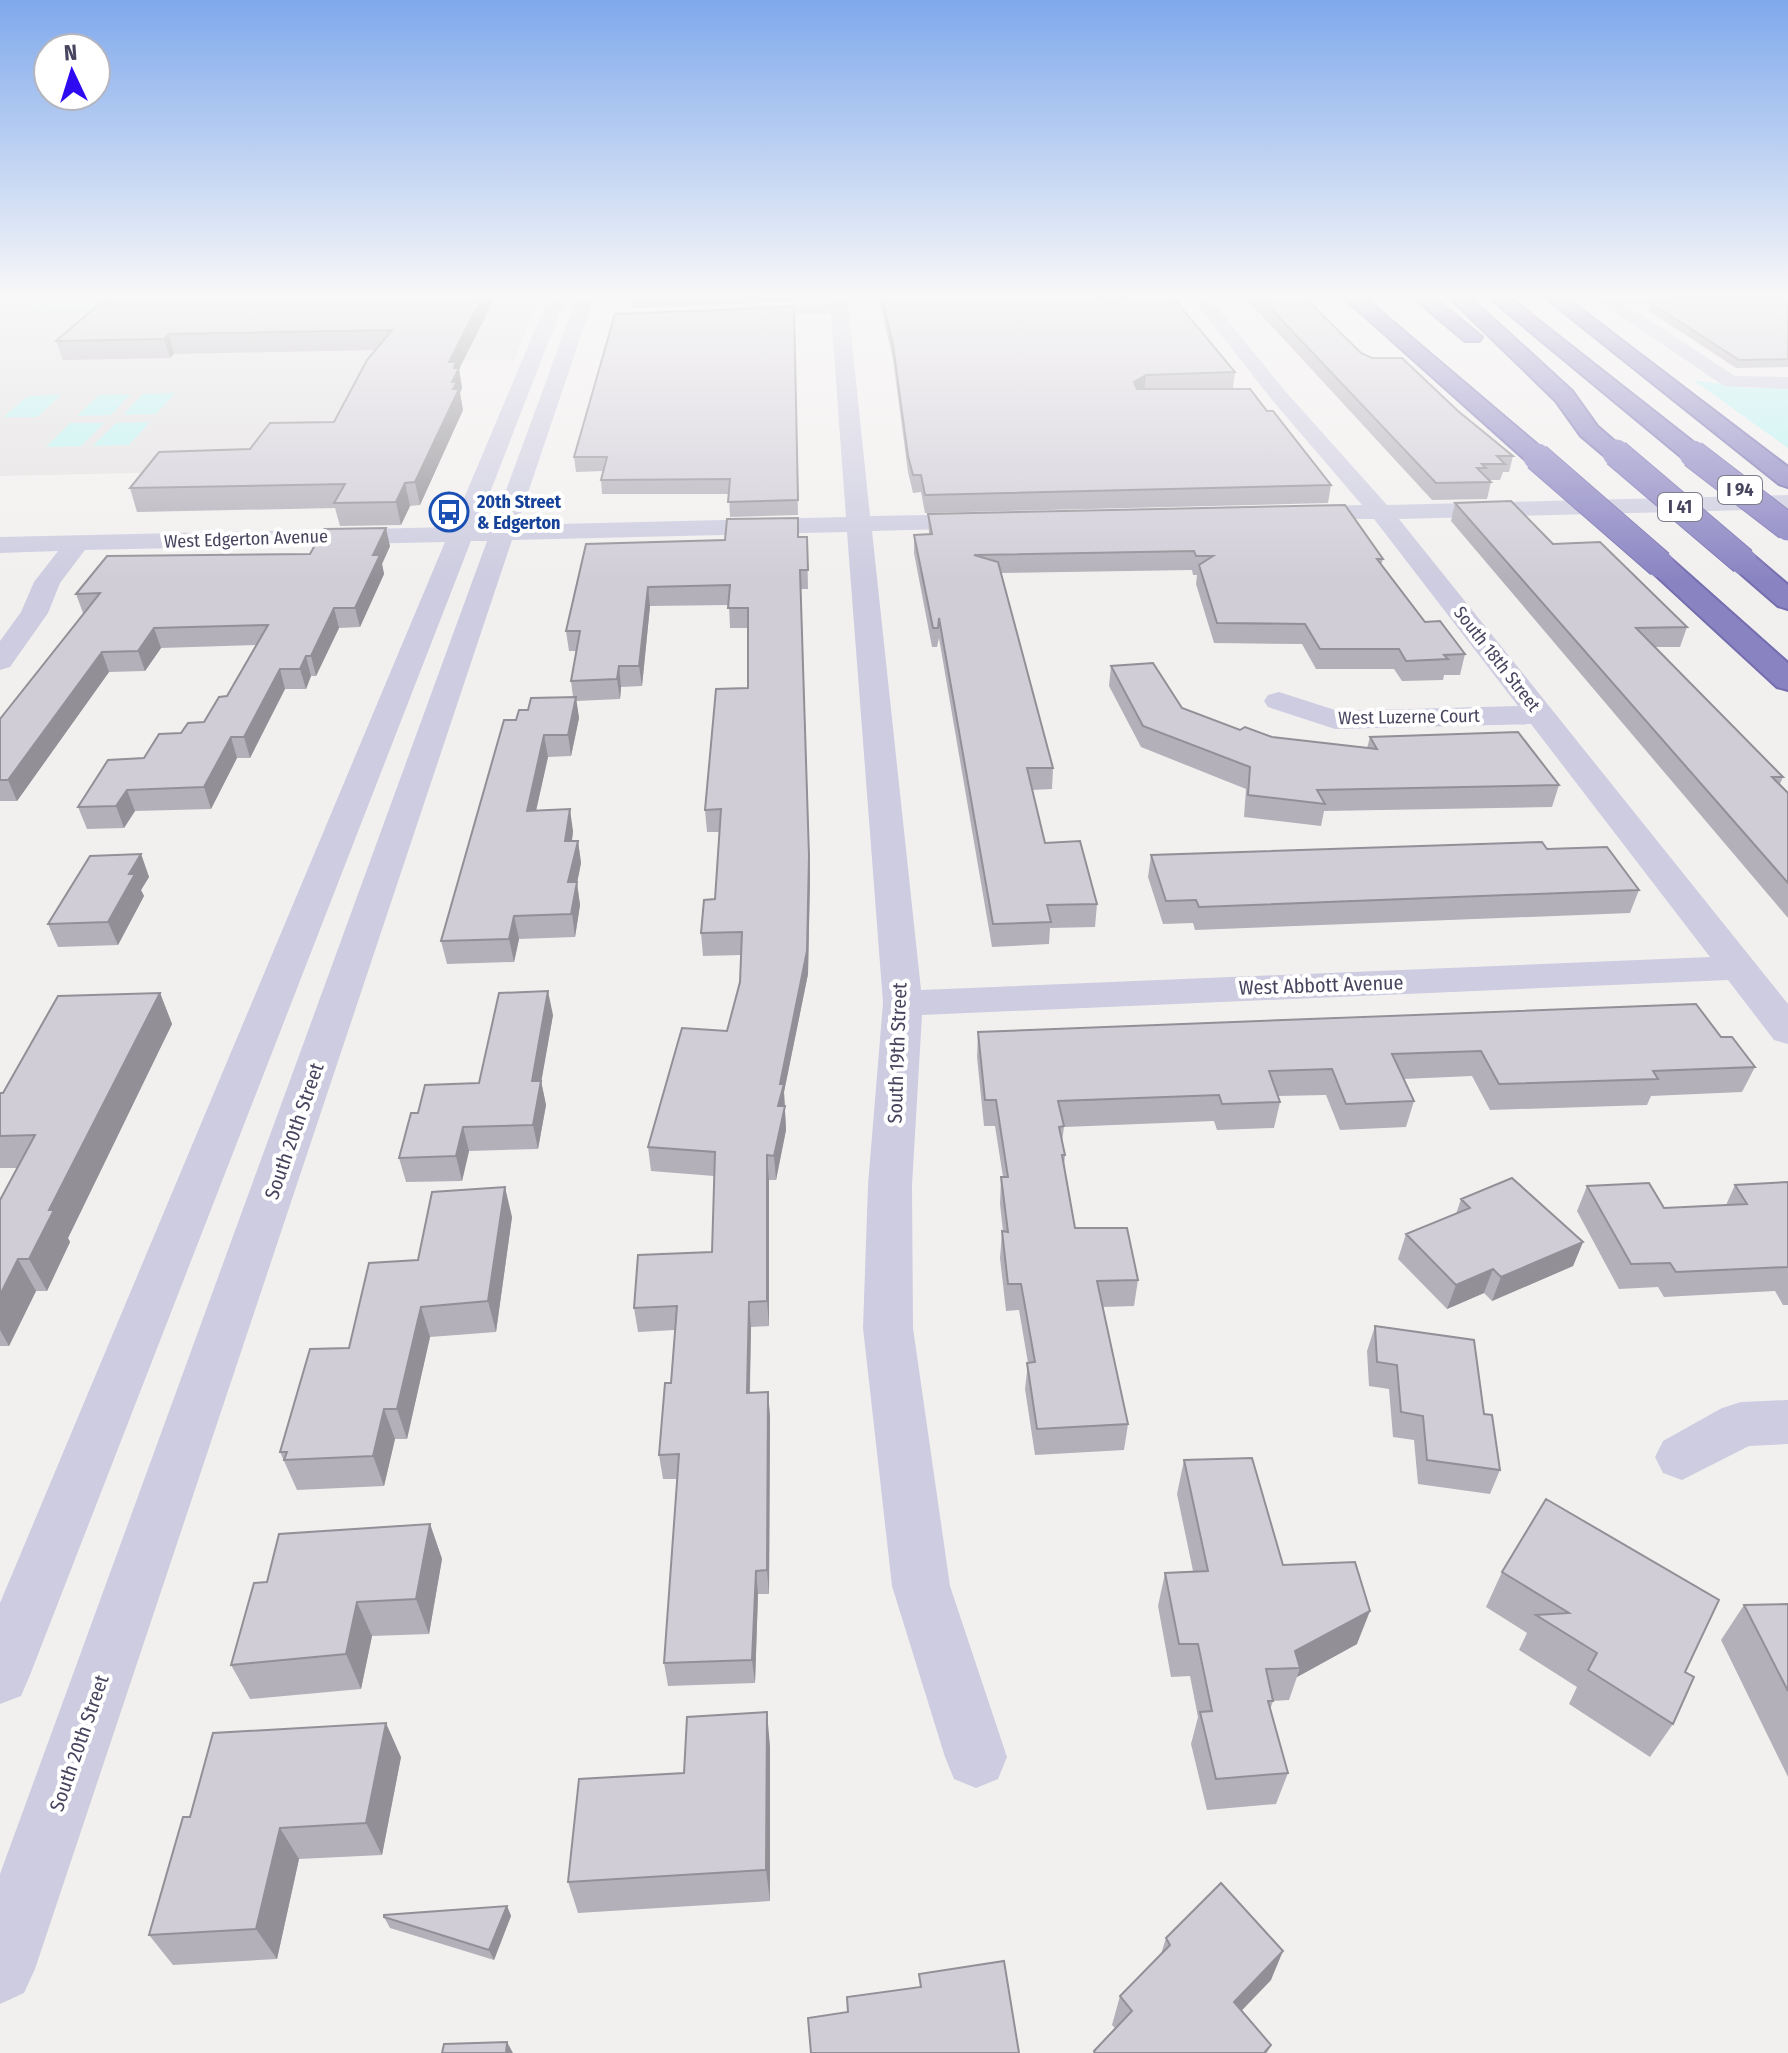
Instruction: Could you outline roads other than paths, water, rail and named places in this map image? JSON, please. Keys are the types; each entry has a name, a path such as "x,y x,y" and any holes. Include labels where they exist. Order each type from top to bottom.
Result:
{"highway":[{"path":"1460,390 1537,457 1788,661"},
{"path":"1492,390 1565,456 1788,680"},
{"name":"I 41","path":"1538,390 1788,600"},
{"path":"1557,390 1589,431"},
{"name":"I 94","path":"1613,390 1788,527"},
{"path":"1672,390 1788,479"}],"street":[{"path":"0,1675 519,390"},
{"name":"South 20th Street","path":"0,1969 504,533 559,390"},
{"name":"South 19th Street","path":"847,390 903,1003 890,1185 888,1328 921,1586 976,1757"},
{"name":"South 18th Street","path":"1274,390 1381,512 1788,1031"},
{"path":"1249,396 1279,396"},
{"path":"1278,514 1788,502"},
{"name":"West Edgerton Avenue","path":"0,545 1013,520"},
{"path":"0,661 34,613 47,582 77,544"},
{"name":"West Luzerne Court","path":"1279,701 1335,720 1541,715"},
{"name":"West Abbott Avenue","path":"903,1003 1739,968"},
{"path":"1682,1457 1741,1424 1788,1422"}],"place":[{"name":"20th Street & Edgerton","path":"449,512"}]}
